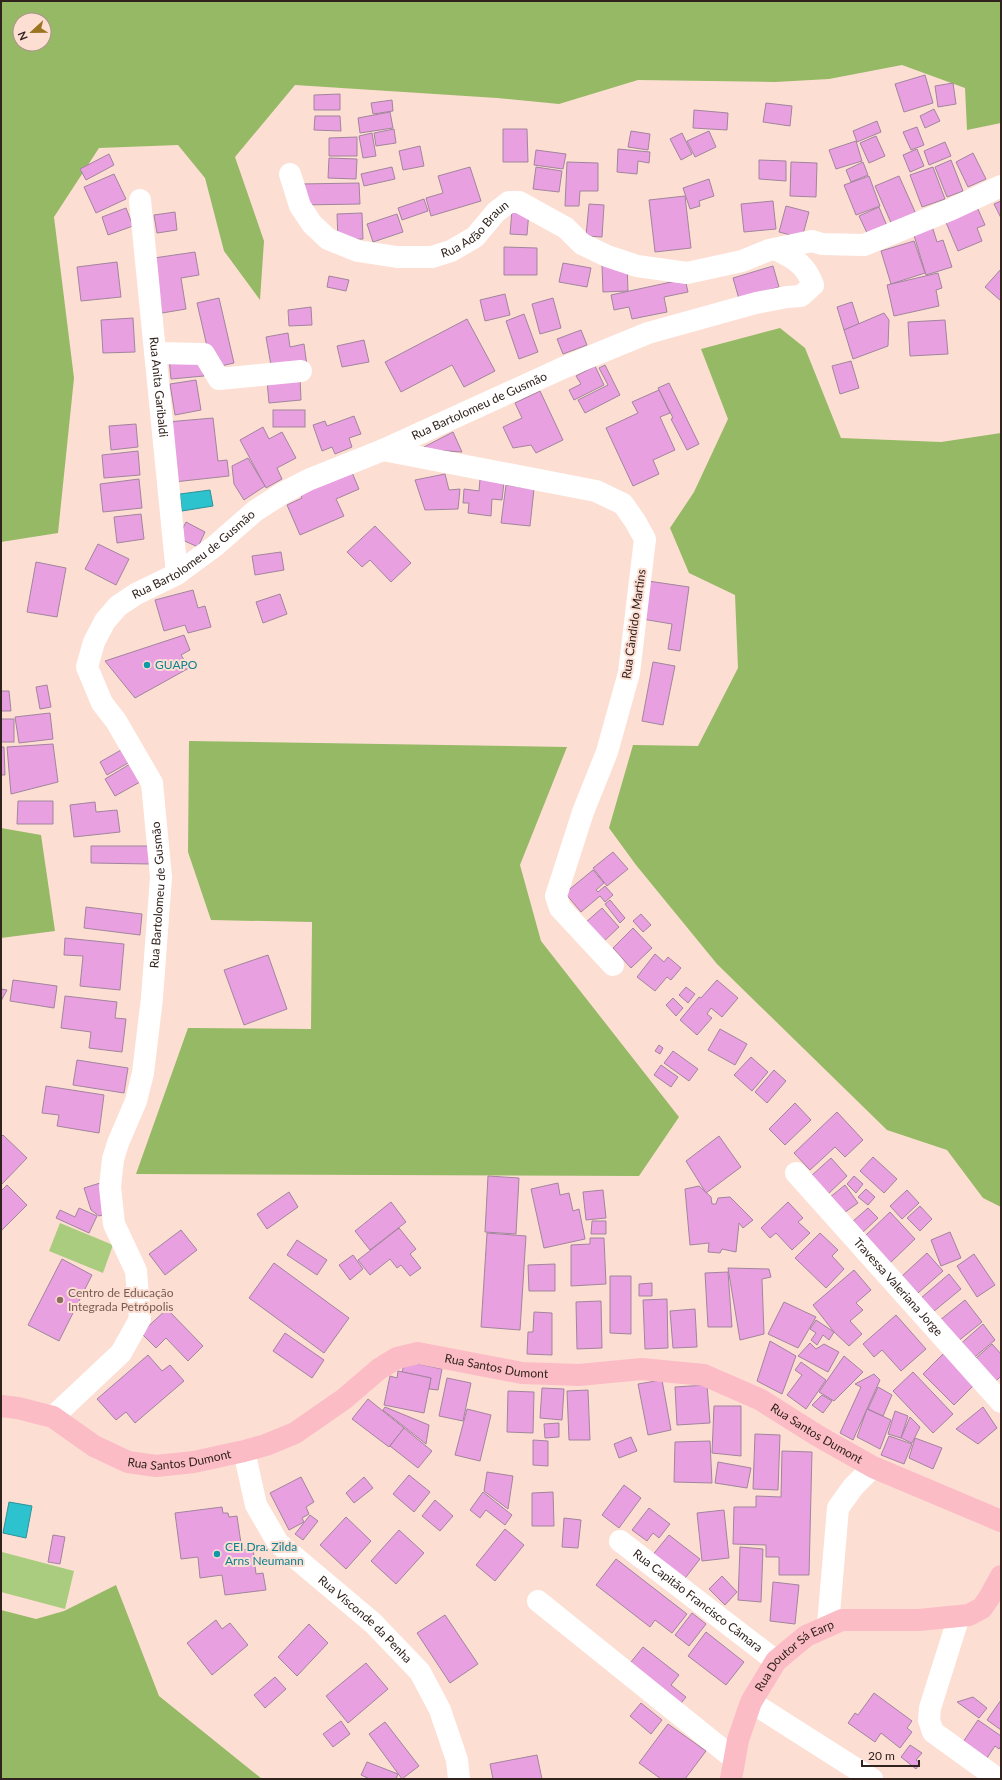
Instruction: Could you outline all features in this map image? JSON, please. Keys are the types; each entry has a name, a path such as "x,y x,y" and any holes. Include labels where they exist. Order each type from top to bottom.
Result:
{"main road":[{"name":"Rua Santos Dumont","path":"1,1406 18,1408 53,1417 94,1446 128,1462 156,1466 194,1462 244,1451 266,1445 296,1433 344,1399 379,1369 397,1358 418,1353 522,1373 579,1375 642,1369 704,1375 761,1400 873,1468 1001,1521"},
{"name":"Rua Doutor Sá Earp","path":"731,1779 733,1758 751,1702 776,1661 806,1636 842,1620 920,1620 969,1615 982,1608 1001,1576"}],"street":[{"name":"Rua Adão Braun","path":"290,174 300,206 312,224 328,239 358,251 397,256 432,257 451,251 475,237 496,212 509,202 519,202 566,228 582,244 607,256 636,266 687,272 742,261 775,249"},
{"path":"775,249 812,241 822,244 864,244 952,209 1001,186"},
{"name":"Rua Anita Garibaldi","path":"140,200 177,574"},
{"name":"Rua Bartolomeu de Gusmão","path":"53,1417 120,1353 140,1319 136,1271 114,1224 110,1187 115,1154 136,1101 143,1073 152,998 161,877 152,783 116,721 102,703 87,667 94,642 105,621 118,606 136,594 177,574 215,546 255,511 283,493 308,480 383,450 565,366 648,334 756,303 801,296 813,285 808,271 795,260 775,249"},
{"path":"155,353 204,354 219,379 301,371"},
{"name":"Rua Cândido Martins","path":"383,450 596,491 622,504 635,521 645,539 629,672 607,752 583,812 556,896 560,908 613,965"},
{"name":"Travessa Valeriana Jorge","path":"796,1173 1001,1402"},
{"name":"Rua Visconde da Penha","path":"244,1451 256,1505 278,1543 373,1623 420,1672 440,1710 457,1760 459,1779"},
{"path":"828,1625 838,1508 853,1488 873,1468"},
{"name":"Rua Capitão Francisco Câmara","path":"620,1541 776,1661"},
{"path":"538,1601 733,1758"},
{"path":"959,1616 933,1697 929,1720 933,1732 998,1779"},
{"path":"751,1702 872,1779"}],"green space":[{"path":"1,1 1001,1 1001,123 967,130 965,88 902,65 829,79 775,82 638,80 559,104 497,98 295,85 235,157 264,241 260,300 224,251 205,178 178,145 99,148 54,217 74,378 58,533 1,542"},
{"path":"780,328 805,348 841,438 941,442 1001,433 1001,1207 983,1198 947,1150 887,1130 717,964 636,865 609,828 633,745 698,746 738,668 735,595 689,573 670,528 694,492 728,419 701,349"},
{"path":"189,741 567,747 520,865 541,941 679,1117 639,1176 136,1174 188,1028 311,1029 312,922 211,920 188,852"},
{"path":"1,828 41,835 55,931 1,938"},
{"path":"60,1223 113,1245 103,1273 49,1251"},
{"path":"2,1552 74,1571 65,1609 1,1592"},
{"path":"116,1585 159,1696 262,1779 1,1779 1,1610 36,1619 64,1611"}],"water":[{"path":"210,490 213,506 182,511 180,494"},
{"path":"9,1502 32,1506 26,1538 3,1533"}],"building":[{"path":"925,75 933,103 904,112 895,84"},
{"path":"953,83 956,104 938,107 935,86"},
{"path":"340,94 340,110 314,110 314,95"},
{"path":"392,100 393,111 373,114 371,103"},
{"path":"766,103 792,106 790,126 763,122"},
{"path":"934,109 940,121 925,128 920,116"},
{"path":"694,110 728,113 727,130 693,128"},
{"path":"390,112 393,128 360,133 358,118"},
{"path":"315,116 340,116 341,131 314,130"},
{"path":"877,121 881,132 857,142 853,131"},
{"path":"917,127 924,145 911,150 903,132"},
{"path":"394,129 396,143 376,146 374,133"},
{"path":"503,129 527,129 528,162 503,162"},
{"path":"631,131 650,134 648,150 628,147"},
{"path":"709,131 716,147 695,157 687,141"},
{"path":"372,133 376,156 363,158 359,136"},
{"path":"682,133 692,154 681,160 670,139"},
{"path":"876,136 885,156 869,163 860,143"},
{"path":"357,137 357,156 329,156 329,138"},
{"path":"856,141 862,161 836,169 829,150"},
{"path":"945,142 951,156 929,165 924,151"},
{"path":"420,146 424,166 403,170 399,151"},
{"path":"618,149 650,152 649,163 638,161 637,174 617,172"},
{"path":"917,149 924,166 910,172 903,155"},
{"path":"536,150 566,154 563,169 534,165"},
{"path":"973,153 986,179 968,187 956,162"},
{"path":"109,154 114,165 86,180 80,169"},
{"path":"329,158 357,159 356,179 328,178"},
{"path":"759,160 786,161 786,181 759,179"},
{"path":"951,160 963,191 947,197 935,167"},
{"path":"567,162 598,163 598,191 580,191 579,206 565,206"},
{"path":"791,162 817,163 816,197 790,196"},
{"path":"863,162 868,175 851,182 846,170"},
{"path":"392,167 395,179 364,186 361,174"},
{"path":"470,167 481,201 431,216 426,198 443,193 438,176"},
{"path":"536,167 562,171 559,192 533,189"},
{"path":"933,167 945,199 922,207 910,175"},
{"path":"114,174 126,199 96,213 84,187"},
{"path":"869,176 880,206 856,215 844,185"},
{"path":"899,176 916,214 892,225 875,186"},
{"path":"709,179 714,196 699,201 700,206 690,209 683,188"},
{"path":"359,183 360,204 301,205 300,184"},
{"path":"685,196 691,248 655,252 649,200"},
{"path":"424,199 428,211 402,220 398,208"},
{"path":"773,201 776,229 744,232 741,204"},
{"path":"1001,201 1001,218 994,204"},
{"path":"589,204 604,205 602,237 586,236"},
{"path":"786,206 809,212 802,238 779,232"},
{"path":"879,207 887,226 868,235 859,216"},
{"path":"977,207 985,225 977,228 982,241 958,251 945,220"},
{"path":"126,208 133,226 108,235 102,217"},
{"path":"512,210 529,211 527,235 510,234"},
{"path":"175,212 177,230 157,233 154,215"},
{"path":"362,213 363,239 338,240 337,214"},
{"path":"397,214 403,232 373,242 367,224"},
{"path":"932,226 937,242 943,240 952,267 926,275 913,232"},
{"path":"914,241 925,273 891,284 881,251"},
{"path":"504,247 537,248 537,275 504,275"},
{"path":"195,252 199,275 181,278 186,309 162,313 154,258"},
{"path":"117,262 121,297 81,301 77,267"},
{"path":"563,263 591,268 587,287 559,282"},
{"path":"627,264 628,291 603,292 602,265"},
{"path":"773,266 779,287 739,299 733,278"},
{"path":"1001,269 1001,301 985,287"},
{"path":"938,273 942,288 936,290 939,306 894,316 887,285"},
{"path":"329,276 349,280 346,291 327,287"},
{"path":"685,279 688,292 664,297 667,312 632,319 629,307 614,310 611,295"},
{"path":"505,294 510,315 485,321 480,300"},
{"path":"219,298 234,363 212,368 197,303"},
{"path":"553,298 561,328 540,334 532,304"},
{"path":"852,302 859,324 844,330 837,307"},
{"path":"311,307 312,325 289,326 288,310"},
{"path":"884,313 889,320 888,346 853,359 844,330"},
{"path":"524,314 538,352 519,359 506,321"},
{"path":"133,318 135,352 103,353 101,320"},
{"path":"467,319 495,371 464,387 452,365 401,392 385,362"},
{"path":"945,320 948,354 910,356 908,322"},
{"path":"581,330 587,345 563,354 557,339"},
{"path":"288,333 290,347 304,344 307,366 272,371 266,337"},
{"path":"364,340 369,362 342,367 337,346"},
{"path":"201,356 204,376 171,379 169,358"},
{"path":"851,361 859,388 840,394 832,366"},
{"path":"605,365 620,395 585,413 578,400 608,385 599,368"},
{"path":"595,366 604,385 574,400 569,390 581,384 576,376"},
{"path":"300,378 301,400 269,403 267,381"},
{"path":"196,380 201,410 175,415 170,384"},
{"path":"669,383 699,444 687,450 671,419 673,418 658,388"},
{"path":"659,390 670,413 660,417 675,450 653,460 659,474 633,486 606,428 638,413 632,402"},
{"path":"540,391 563,440 536,453 531,445 513,448 503,427 522,418 515,403"},
{"path":"273,410 305,410 305,427 273,427"},
{"path":"354,416 361,434 349,438 352,447 335,454 332,447 322,451 313,425 325,421 327,426"},
{"path":"213,418 218,461 227,460 229,476 174,482 167,422"},
{"path":"136,424 138,447 111,450 109,426"},
{"path":"263,427 269,439 282,432 296,458 277,468 282,479 266,488 240,440"},
{"path":"453,432 462,452 420,449"},
{"path":"138,451 140,475 104,478 102,455"},
{"path":"248,458 265,486 244,500 234,484 232,466"},
{"path":"351,470 359,489 336,499 344,516 300,535 287,505 302,498 300,493"},
{"path":"445,474 449,490 460,489 458,509 425,510 415,480"},
{"path":"139,479 142,508 103,512 100,484"},
{"path":"480,479 504,482 502,500 492,499 491,516 468,513 469,503 463,503 464,489 479,491"},
{"path":"506,485 534,489 530,526 501,523"},
{"path":"141,514 144,539 117,543 114,517"},
{"path":"186,522 205,532 198,547 178,538"},
{"path":"375,526 411,563 391,582 370,560 362,567 347,552"},
{"path":"98,544 129,559 116,585 85,569"},
{"path":"281,552 284,570 255,575 252,556"},
{"path":"36,562 66,568 57,617 27,612"},
{"path":"648,581 689,587 680,651 668,649 672,624 642,619"},
{"path":"193,590 198,608 205,606 211,627 188,633 185,625 164,631 155,600"},
{"path":"280,594 287,614 263,623 256,602"},
{"name":"GUAPO","path":"184,635 190,650 181,655 189,668 135,698 105,661"},
{"path":"653,662 675,666 663,725 642,721"},
{"path":"47,685 51,707 40,709 36,687"},
{"path":"1,691 9,691 11,711 1,711"},
{"path":"50,713 53,739 19,743 15,717"},
{"path":"1,719 14,719 14,742 1,742"},
{"path":"53,744 58,782 11,794 7,747"},
{"path":"1,747 4,747 5,775 1,775"},
{"path":"121,750 128,763 107,775 100,762"},
{"path":"130,764 140,782 115,796 105,779"},
{"path":"18,801 53,801 53,824 17,824"},
{"path":"95,802 96,812 117,810 120,832 74,837 70,805"},
{"path":"91,846 151,846 151,864 91,863"},
{"path":"613,852 628,869 607,886 593,868"},
{"path":"593,870 604,883 596,890 598,892 605,886 613,895 605,902 600,896 581,912 565,893"},
{"path":"610,900 625,918 620,923 605,904"},
{"path":"86,907 142,914 140,935 84,928"},
{"path":"602,908 619,927 602,943 585,923"},
{"path":"641,914 651,925 643,932 633,921"},
{"path":"633,928 652,948 631,968 613,948"},
{"path":"65,938 124,944 120,990 80,986 83,956 64,955"},
{"path":"655,954 664,962 668,957 681,968 671,980 667,977 655,991 637,977"},
{"path":"268,955 287,1009 244,1025 224,970"},
{"path":"13,980 57,986 54,1008 10,1001"},
{"path":"717,980 738,998 722,1017 711,1008 707,1014 712,1018 697,1035 680,1020 699,997 701,998"},
{"path":"686,987 695,994 688,1003 679,995"},
{"path":"1,989 7,990 1,1001"},
{"path":"65,996 117,1002 115,1018 126,1019 122,1052 89,1048 91,1032 61,1028"},
{"path":"673,998 683,1008 676,1016 666,1005"},
{"path":"720,1029 747,1044 735,1065 708,1050"},
{"path":"659,1045 663,1048 660,1054 655,1051"},
{"path":"673,1051 698,1069 689,1081 664,1063"},
{"path":"751,1057 768,1072 752,1091 734,1075"},
{"path":"77,1060 128,1068 124,1093 73,1085"},
{"path":"661,1065 678,1077 671,1087 654,1075"},
{"path":"774,1070 786,1081 767,1103 755,1092"},
{"path":"46,1086 104,1095 99,1133 57,1126 59,1115 42,1113"},
{"path":"795,1103 811,1120 785,1145 769,1129"},
{"path":"837,1112 863,1140 845,1157 835,1147 810,1170 794,1153"},
{"path":"3,1135 27,1158 1,1185 1,1137"},
{"path":"719,1136 741,1167 706,1193 686,1161"},
{"path":"873,1157 897,1179 884,1193 860,1171"},
{"path":"831,1158 847,1176 827,1195 810,1177"},
{"path":"488,1176 519,1178 516,1234 485,1232"},
{"path":"854,1176 863,1184 856,1193 847,1184"},
{"path":"100,1183 109,1213 99,1216 91,1210 84,1188"},
{"path":"558,1183 560,1195 569,1193 573,1211 579,1209 585,1239 544,1248 531,1189"},
{"path":"7,1185 27,1205 1,1231 1,1191"},
{"path":"845,1185 858,1203 841,1215 829,1198"},
{"path":"699,1186 711,1197 712,1204 716,1204 718,1198 730,1197 753,1220 743,1228 739,1223 736,1252 722,1249 720,1253 708,1252 709,1243 690,1245 685,1189"},
{"path":"866,1189 875,1197 868,1205 858,1197"},
{"path":"603,1190 606,1218 586,1220 583,1192"},
{"path":"907,1190 919,1203 902,1219 890,1206"},
{"path":"289,1192 298,1207 267,1229 257,1214"},
{"path":"391,1202 406,1222 370,1250 355,1231"},
{"path":"788,1202 803,1218 798,1222 810,1233 792,1250 776,1233 770,1238 761,1228"},
{"path":"920,1206 932,1219 920,1231 907,1218"},
{"path":"79,1208 97,1216 89,1233 56,1218 60,1210 75,1217"},
{"path":"868,1208 878,1218 862,1233 852,1222"},
{"path":"890,1212 915,1239 890,1263 865,1236"},
{"path":"592,1221 606,1221 606,1234 591,1234"},
{"path":"399,1228 416,1249 410,1254 421,1268 410,1276 401,1265 397,1268 390,1259 370,1275 358,1260"},
{"path":"181,1230 197,1250 165,1275 149,1254"},
{"path":"950,1232 961,1258 941,1266 931,1240"},
{"path":"487,1233 526,1236 520,1330 481,1327"},
{"path":"820,1233 838,1250 832,1256 844,1269 826,1288 795,1258"},
{"path":"590,1238 604,1238 606,1284 571,1286 571,1245 590,1244"},
{"path":"297,1240 327,1260 317,1275 287,1255"},
{"path":"927,1253 943,1271 918,1293 902,1276"},
{"path":"974,1254 995,1285 977,1297 957,1266"},
{"path":"353,1255 363,1269 350,1280 339,1265"},
{"name":"Centro de Educação Integrada Petrópolis","path":"62,1259 92,1275 59,1341 28,1325"},
{"path":"274,1263 349,1318 324,1353 249,1298"},
{"path":"555,1264 555,1291 529,1291 528,1265"},
{"path":"728,1268 769,1269 771,1277 762,1279 764,1334 740,1340"},
{"path":"854,1270 871,1290 856,1303 863,1310 850,1321 862,1334 849,1346 834,1332 813,1305"},
{"path":"728,1272 732,1327 708,1327 705,1273"},
{"path":"949,1274 961,1289 933,1312 921,1298"},
{"path":"610,1276 631,1276 631,1334 610,1333"},
{"path":"652,1283 652,1296 639,1296 639,1284"},
{"path":"667,1299 668,1348 645,1349 643,1300"},
{"path":"965,1300 982,1322 957,1342 940,1320"},
{"path":"601,1301 602,1348 577,1349 576,1302"},
{"path":"784,1302 816,1317 798,1348 768,1334"},
{"path":"167,1309 203,1346 188,1361 166,1338 156,1348 141,1333"},
{"path":"695,1309 697,1347 673,1348 670,1311"},
{"path":"534,1312 552,1313 552,1355 527,1354 528,1332 533,1332"},
{"path":"896,1315 926,1349 901,1371 882,1350 874,1357 863,1344"},
{"path":"816,1320 834,1332 829,1340 823,1335 817,1345 811,1340 816,1333 810,1329"},
{"path":"983,1324 995,1340 970,1361 957,1347"},
{"path":"285,1333 324,1360 312,1378 273,1351"},
{"path":"770,1341 796,1356 782,1394 757,1381"},
{"path":"810,1343 816,1349 824,1344 839,1352 828,1372 798,1356"},
{"path":"992,1344 1001,1354 1001,1376 996,1381 975,1359"},
{"path":"945,1352 976,1383 954,1405 923,1374"},
{"path":"148,1355 162,1371 170,1365 184,1381 135,1423 126,1412 116,1420 97,1399"},
{"path":"844,1356 863,1372 834,1401 819,1392"},
{"path":"405,1361 442,1369 438,1390 429,1389 431,1378 402,1372"},
{"path":"801,1362 826,1380 806,1409 787,1395 802,1375 795,1370"},
{"path":"398,1371 431,1378 424,1413 384,1405 390,1376 397,1378"},
{"path":"913,1372 953,1414 933,1433 893,1391"},
{"path":"874,1374 880,1380 853,1440 840,1433 861,1387 855,1384"},
{"path":"447,1378 471,1383 463,1421 439,1416"},
{"path":"662,1380 671,1430 648,1435 638,1384"},
{"path":"707,1385 710,1423 677,1425 675,1387"},
{"path":"878,1387 892,1395 883,1416 868,1409"},
{"path":"542,1388 564,1389 562,1420 540,1418"},
{"path":"588,1390 590,1440 569,1440 567,1391"},
{"path":"508,1391 534,1392 533,1433 507,1432"},
{"path":"822,1395 832,1401 823,1413 812,1405"},
{"path":"368,1399 404,1428 389,1447 352,1419"},
{"path":"714,1406 741,1406 741,1456 712,1453"},
{"path":"385,1407 429,1425 426,1444 383,1410"},
{"path":"983,1407 997,1428 978,1444 956,1429"},
{"path":"467,1409 491,1415 480,1461 455,1455"},
{"path":"867,1409 891,1420 880,1449 857,1437"},
{"path":"895,1411 908,1416 901,1438 888,1434"},
{"path":"910,1417 920,1427 912,1443 901,1438"},
{"path":"559,1423 559,1437 545,1438 544,1424"},
{"path":"404,1428 432,1451 418,1468 390,1446"},
{"path":"755,1434 780,1435 778,1490 753,1489"},
{"path":"889,1436 912,1444 904,1464 881,1455"},
{"path":"631,1437 637,1451 619,1458 614,1444"},
{"path":"915,1438 942,1448 933,1469 909,1458"},
{"path":"533,1440 548,1441 548,1466 533,1465"},
{"path":"710,1441 712,1483 674,1482 675,1442"},
{"path":"782,1451 812,1452 809,1575 779,1575 779,1557 766,1557 766,1545 733,1544 734,1507 756,1507 756,1496 781,1497"},
{"path":"718,1462 751,1468 747,1488 715,1483"},
{"path":"487,1472 513,1476 508,1509 484,1491"},
{"path":"409,1475 430,1492 414,1512 393,1494"},
{"path":"301,1477 314,1502 306,1507 309,1514 302,1518 304,1522 289,1530 270,1493"},
{"path":"364,1477 373,1488 354,1503 346,1493"},
{"path":"624,1485 641,1498 619,1528 602,1515"},
{"path":"483,1492 512,1515 505,1525 486,1510 480,1518 470,1510"},
{"path":"553,1492 554,1526 532,1526 532,1493"},
{"path":"435,1500 453,1516 440,1531 422,1516"},
{"name":"CEI Dra. Zilda Arns Neumann","path":"222,1507 223,1513 228,1513 229,1517 237,1516 242,1550 253,1549 256,1574 263,1573 266,1590 225,1595 222,1575 200,1578 198,1557 181,1559 175,1513"},
{"path":"649,1508 670,1524 659,1538 653,1533 647,1541 632,1530"},
{"path":"724,1510 729,1558 702,1561 697,1513"},
{"path":"310,1515 318,1521 303,1540 295,1534"},
{"path":"346,1517 371,1541 346,1569 320,1545"},
{"path":"564,1518 581,1520 578,1548 562,1547"},
{"path":"505,1529 524,1545 495,1581 476,1565"},
{"path":"399,1530 424,1553 396,1584 371,1561"},
{"path":"53,1535 65,1537 60,1564 48,1562"},
{"path":"669,1535 700,1559 682,1582 651,1557"},
{"path":"740,1547 763,1549 761,1602 738,1600"},
{"path":"616,1559 687,1614 672,1633 655,1620 650,1627 596,1585"},
{"path":"722,1576 737,1592 725,1605 709,1589"},
{"path":"773,1582 799,1585 795,1624 770,1621"},
{"path":"692,1613 706,1624 689,1646 675,1635"},
{"path":"445,1615 478,1664 450,1683 417,1633"},
{"path":"216,1620 222,1629 230,1623 248,1645 212,1675 187,1643"},
{"path":"309,1624 328,1643 297,1676 278,1657"},
{"path":"706,1632 744,1662 726,1685 688,1656"},
{"path":"643,1647 679,1675 671,1685 686,1697 678,1707 627,1667"},
{"path":"366,1663 388,1689 348,1723 326,1696"},
{"path":"275,1677 286,1689 265,1708 254,1695"},
{"path":"874,1693 912,1721 907,1728 912,1732 900,1748 881,1733 875,1742 848,1723 855,1713 858,1715"},
{"path":"973,1697 987,1708 979,1718 957,1702"},
{"path":"1001,1700 1001,1730 987,1720"},
{"path":"641,1703 662,1720 651,1734 630,1716"},
{"path":"978,1720 1001,1736 1001,1746 999,1749 995,1746 987,1758 963,1742"},
{"path":"341,1721 350,1734 333,1747 323,1734"},
{"path":"385,1722 419,1766 402,1779 369,1734"},
{"path":"668,1724 706,1751 685,1779 661,1779 639,1763"},
{"path":"910,1745 922,1753 916,1760 920,1763 916,1769 901,1757"},
{"path":"537,1755 542,1779 493,1779 490,1764"},
{"path":"367,1762 398,1774 396,1779 370,1779 361,1775"}],"place":[{"name":"GUAPO","path":"147,665"},
{"name":"Centro de Educação Integrada Petrópolis","path":"60,1300"},
{"name":"CEI Dra. Zilda Arns Neumann","path":"217,1554"}]}
